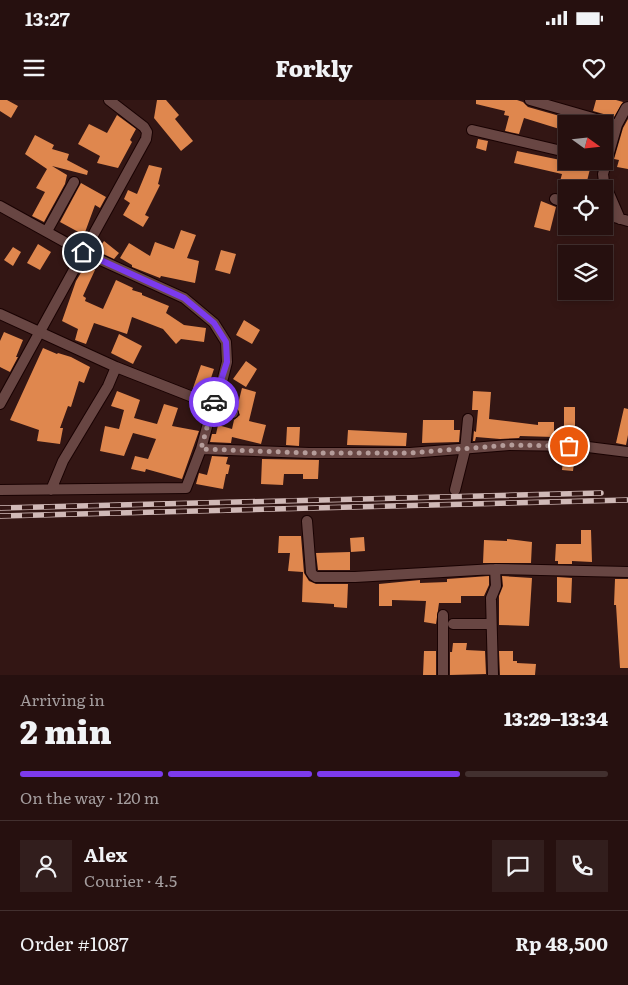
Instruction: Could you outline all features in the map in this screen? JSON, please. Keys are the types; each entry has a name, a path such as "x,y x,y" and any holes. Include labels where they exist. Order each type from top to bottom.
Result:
{"street":[{"path":"0,404 147,135 144,127 109,100"},
{"path":"530,100 617,125"},
{"path":"613,137 617,125 628,107"},
{"path":"472,130 558,150"},
{"path":"604,170 604,182 624,220"},
{"path":"47,231 74,182"},
{"path":"0,206 83,252 184,298 214,323 226,342 227,362 201,449 186,488 0,490"},
{"path":"0,314 116,367 233,413"},
{"path":"51,490 63,460 108,386 116,367"},
{"path":"455,490 464,450 468,418"},
{"path":"201,449 309,453 410,453 509,445 580,446 628,452"},
{"path":"307,521 311,572 315,576 355,577 495,569 628,572"},
{"path":"493,675 491,598 496,586 495,569"},
{"path":"443,615 443,675"},
{"path":"453,624 491,624"}],"building":[{"path":"0,100 7,100 18,106 11,118 0,111"},
{"path":"157,100 166,100 179,115 175,119 193,141 181,151 154,118"},
{"path":"476,100 517,100 523,102 528,107 558,116 558,129 524,118 519,134 505,131 509,116 504,115 505,111 476,104"},
{"path":"596,100 623,102 614,117 613,115 593,111"},
{"path":"117,115 136,129 130,140 132,142 118,168 97,163 100,156 78,144 89,124 107,133"},
{"path":"628,119 628,169 617,167 619,160 614,159 623,128"},
{"path":"35,135 54,145 52,149 69,154 67,160 88,171 87,175 52,166 67,175 65,184 44,222 32,216 45,192 36,188 47,169 25,154"},
{"path":"478,139 488,141 486,151 476,148"},
{"path":"517,151 558,160 558,170 590,170 587,180 560,180 562,174 514,163"},
{"path":"149,165 162,168 158,184 160,185 145,215 149,217 143,227 123,215 130,203 124,199 128,190 137,194"},
{"path":"81,183 106,197 100,208 95,205 84,235 60,222"},
{"path":"541,201 556,207 550,231 534,227"},
{"path":"181,230 196,235 187,258 199,261 195,283 161,276 160,278 132,267 132,265 120,258 129,243 150,256 155,242 174,249"},
{"path":"104,241 119,253 114,259 97,251"},
{"path":"38,244 51,252 40,270 27,263"},
{"path":"13,247 21,252 13,266 4,260"},
{"path":"221,250 236,254 230,274 215,270"},
{"path":"85,266 95,270 83,296 86,298 85,301 103,309 116,280 133,288 132,290 142,293 142,295 169,306 166,313 184,325 206,328 204,342 181,339 176,344 163,329 132,317 127,334 94,323 86,344 75,340 78,329 62,321 76,281"},
{"path":"244,320 260,330 252,344 236,335"},
{"path":"4,332 23,340 16,357 18,357 10,372 0,367 0,341"},
{"path":"119,334 142,346 133,364 111,353"},
{"path":"43,348 71,357 90,367 84,383 79,381 71,407 68,406 60,428 63,428 60,444 37,441 39,430 10,420"},
{"path":"246,361 257,369 246,387 233,379"},
{"path":"201,365 214,369 206,393 193,388"},
{"path":"242,388 256,392 249,421 266,425 261,444 232,437 231,443 210,442 212,434 216,434 218,425 232,429 234,420 240,415 237,408"},
{"path":"117,391 140,400 134,418 157,424 164,404 178,408 172,426 199,431 182,479 146,469 145,472 131,469 135,456 148,459 156,439 133,433 124,456 100,451 105,426 119,429 124,410 111,406"},
{"path":"473,391 491,392 489,419 538,425 538,422 554,422 554,437 520,436 519,438 500,439 476,437 475,441 473,441 474,431 476,432 478,410 472,410"},
{"path":"564,407 575,407 575,430 564,430"},
{"path":"624,408 628,409 626,445 616,443"},
{"path":"423,420 454,420 454,430 460,430 459,442 422,443"},
{"path":"287,427 300,427 299,446 286,445"},
{"path":"348,430 407,433 406,446 347,445"},
{"path":"564,453 575,454 573,471 562,470"},
{"path":"212,456 228,457 226,464 230,465 223,489 196,484 199,473 207,475"},
{"path":"262,459 319,460 318,479 303,479 303,474 284,474 283,485 261,484"},
{"path":"581,530 591,530 592,562 572,561 572,564 558,564 558,561 555,561 556,544 581,544"},
{"path":"279,536 301,536 304,573 309,581 316,584 348,584 347,608 334,607 334,604 302,602 303,572 288,571 290,553 278,553"},
{"path":"364,537 365,551 351,552 350,538"},
{"path":"507,539 532,542 531,563 483,563 484,540 507,541"},
{"path":"350,552 350,570 318,570 316,553"},
{"path":"489,576 489,585 484,596 461,596 461,603 439,603 436,624 424,622 426,601 392,600 392,606 379,606 379,584 420,580 420,583 447,582 447,579"},
{"path":"502,576 532,578 529,626 499,625 499,596 503,586"},
{"path":"557,577 572,578 571,603 557,602"},
{"path":"615,579 628,579 628,668 620,668 616,605 614,605"},
{"path":"453,643 467,643 466,650 485,651 486,674 450,675 450,652 452,652"},
{"path":"424,651 436,651 436,675 423,675"},
{"path":"499,651 513,651 513,661 517,661 517,663 536,664 535,675 500,675"}],"railway":[{"path":"0,508 601,493"},
{"path":"0,516 628,500"}],"way so far":[{"path":"214,402 201,449 309,453 410,453 509,445 569,446"}],"route":[{"path":"83,252 184,298 214,323 226,342 227,362 214,402"}]}
